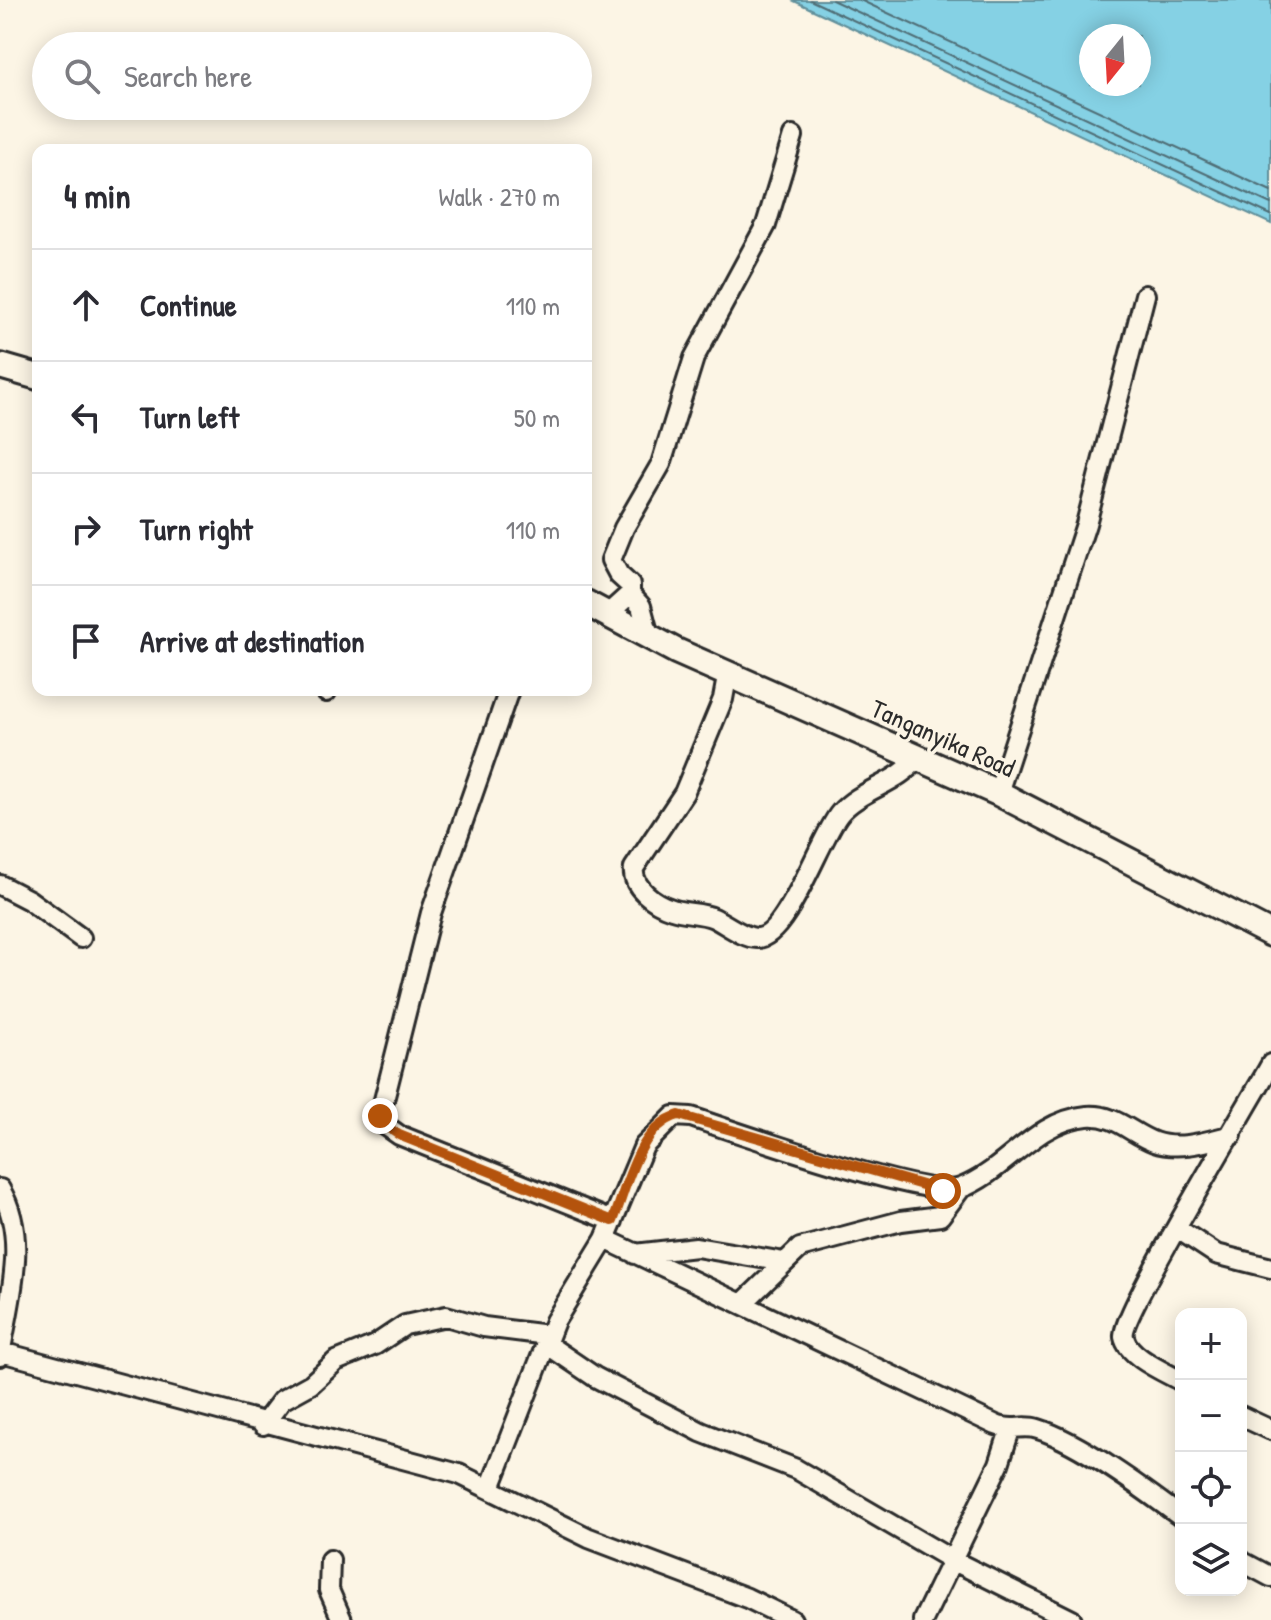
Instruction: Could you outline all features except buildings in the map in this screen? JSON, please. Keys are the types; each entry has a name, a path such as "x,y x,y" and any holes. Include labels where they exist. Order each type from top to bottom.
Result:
{"street":[{"path":"649,636 641,606 630,594 630,585 619,575 611,560 616,545 661,464 694,358 766,225 793,136"},
{"path":"998,793 1086,524 1145,295"},
{"path":"0,366 32,375"},
{"path":"597,608 630,594"},
{"name":"Tanganyika Road","path":"597,608 649,636 998,793 1271,934"},
{"path":"728,672 723,699 684,793 634,868 633,877 637,885 670,909 698,912 762,938 783,916 842,810 903,774 919,756"},
{"path":"507,696 431,913 380,1116 382,1123 399,1135 613,1221"},
{"path":"0,885 29,900 81,938"},
{"path":"1179,1380 1143,1358 1127,1344 1123,1334 1129,1315 1271,1064"},
{"path":"490,1488 546,1339 605,1239 644,1146 659,1127 679,1115 887,1178 943,1191 961,1188"},
{"path":"742,1304 792,1252 812,1243 847,1238 901,1221 940,1216 961,1188 1042,1133 1077,1118 1112,1118 1155,1142 1174,1145 1232,1135"},
{"path":"0,1189 8,1205 16,1248 1,1344 263,1425 430,1465 490,1488 589,1538 747,1598 792,1620"},
{"path":"1178,1229 1216,1254 1271,1268"},
{"path":"605,1239 1010,1430 1034,1427 1057,1437 1175,1513"},
{"path":"635,1254 696,1247 784,1262"},
{"path":"263,1425 282,1400 311,1384 336,1361 375,1345 405,1325 446,1316 546,1339 595,1377 701,1432 808,1475 952,1560 1072,1620"},
{"path":"1247,1419 1271,1430"},
{"path":"923,1620 999,1464 1010,1430"},
{"path":"330,1560 329,1590 342,1620"},
{"path":"1247,1564 1271,1577"}],"water":[{"path":"792,0 1271,0 1271,224"}],"route":[{"path":"380,1116 382,1123 399,1135 613,1221 649,1137 666,1121 679,1115 887,1178 943,1191"}]}
